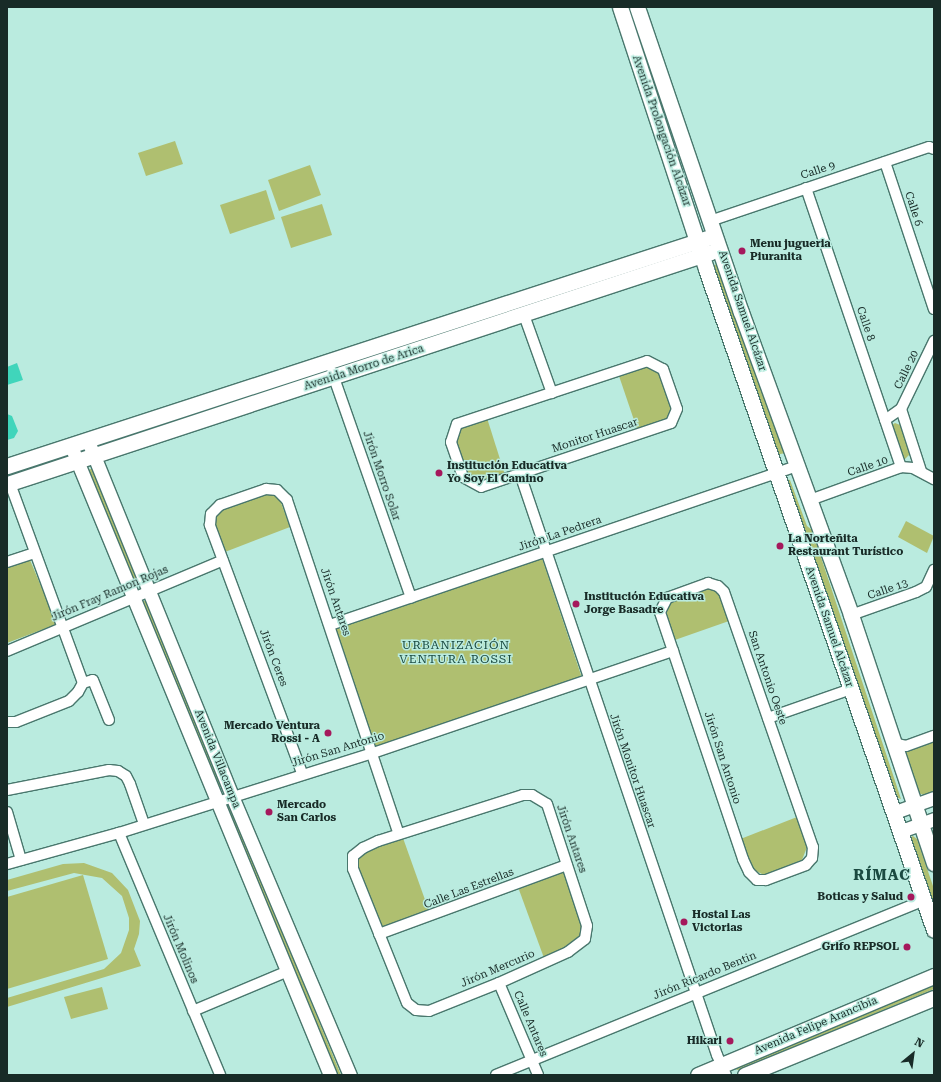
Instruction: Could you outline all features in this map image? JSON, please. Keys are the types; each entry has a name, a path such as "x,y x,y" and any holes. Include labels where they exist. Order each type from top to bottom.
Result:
{"main road":[{"name":"Avenida Prolongación Alcázar","path":"620,7 645,87 700,248"},
{"name":"Avenida Prolongación Alcázar","path":"637,7 715,235"},
{"path":"645,87 662,81"},
{"name":"Avenida Morro de Arica","path":"8,484 95,454 334,378 524,315 700,248 715,235"},
{"name":"Avenida Samuel Alcázar","path":"715,235 851,615 914,805 927,822 934,863"},
{"name":"Avenida Morro de Arica","path":"7,466 328,362 700,248"},
{"name":"Avenida Samuel Alcázar","path":"700,248 776,474 895,812 934,930"},
{"name":"Avenida Felipe Arancibia","path":"698,1075 724,1070 934,976"},
{"name":"Avenida Felipe Arancibia","path":"745,1075 934,998"}],"street":[{"name":"Calle 9","path":"715,235 806,188 929,147 934,149"},
{"name":"Calle 6","path":"885,162 934,309"},
{"name":"Calle 8","path":"806,188 901,468"},
{"path":"524,315 552,393"},
{"name":"Calle 20","path":"885,420 901,409 934,341"},
{"name":"Monitor Huascar","path":"647,361 663,369 677,409 671,423 520,474 481,487 472,484 463,477 451,442 452,433 457,424 647,361"},
{"name":"Jirón Morro Solar","path":"328,362 412,598"},
{"path":"901,409 921,471"},
{"name":"Avenida Villacampa","path":"88,441 95,454 232,796 350,1075"},
{"name":"Avenida Villacampa","path":"71,446 330,1075"},
{"name":"Jirón La Pedrera","path":"330,625 798,466"},
{"name":"Calle 10","path":"810,500 901,468 921,471 934,479"},
{"name":"Jirón Monitor Huascar","path":"520,474 588,680 724,1070"},
{"path":"7,722 16,722 69,701 78,692 83,682 64,626 8,484"},
{"name":"Jirón Antares","path":"222,556 210,525 215,508 266,489 277,490 287,500 373,752 399,834"},
{"path":"7,562 34,553"},
{"name":"Jirón Fray Ramon Rojas","path":"7,651 149,590 222,556"},
{"name":"Jirón Ceres","path":"222,556 302,773"},
{"path":"932,583 934,570"},
{"name":"San Antonio Oeste","path":"660,612 667,598 708,583 718,586 724,592 813,847"},
{"name":"Calle 13","path":"851,615 916,592 932,583"},
{"name":"Jirón San Antonio","path":"660,612 749,872 757,880 766,880 785,874 806,865 812,858 813,847"},
{"name":"Jirón San Antonio","path":"7,864 119,833 302,773 373,752 673,651"},
{"path":"83,682 94,681 110,720"},
{"path":"768,718 851,689"},
{"path":"894,744 906,746 934,736"},
{"path":"7,790 109,770 118,771 126,776 130,784 144,824"},
{"name":"Jirón Antares","path":"416,1010 407,1003 352,861 356,852 363,848 399,834 523,795 532,795 547,804 588,926 585,939"},
{"path":"895,812 934,798"},
{"path":"7,812 21,860"},
{"path":"901,830 927,822"},
{"name":"Jirón Molinos","path":"119,833 220,1075"},
{"name":"Calle Las Estrellas","path":"379,934 567,864"},
{"name":"Jirón Ricardo Bentin","path":"496,1075 924,900"},
{"name":"Jirón Mercurio","path":"416,1010 429,1011 499,983 568,952 585,939"},
{"path":"193,1011 288,971"},
{"name":"Calle Antares","path":"499,983 538,1075"}],"shaded area":[{"path":"175,141 183,164 146,176 138,153"},
{"path":"310,165 321,195 279,211 268,180"},
{"path":"266,190 275,219 230,234 220,205"},
{"path":"322,204 332,235 291,248 281,217"},
{"path":"717,264 732,309 737,316 785,453 776,455 712,266"},
{"path":"17,363 23,380 7,385 7,367"},
{"path":"648,365 660,371 674,409 670,419 637,429 618,373"},
{"path":"322,368 324,375 98,449 95,441"},
{"path":"7,414 12,416 18,431 14,438 7,440"},
{"path":"487,418 505,475 481,484 470,481 454,447 458,427"},
{"path":"895,423 900,425 910,454 905,459 902,459 892,425"},
{"path":"68,452 70,460 7,480 7,472"},
{"path":"94,468 140,584 135,588 88,470"},
{"path":"786,479 790,480 807,526 812,530 901,799 898,798 883,757 877,751 785,482"},
{"path":"267,494 273,494 280,500 290,527 225,552 214,523 221,509"},
{"path":"906,521 934,536 927,553 898,537"},
{"path":"542,558 581,675 579,679 377,747 373,744 335,632 337,626"},
{"path":"24,559 30,560 57,624 7,643 7,564"},
{"path":"711,586 722,593 729,621 672,641 662,611 664,603"},
{"path":"148,599 222,786 216,791 142,602"},
{"path":"934,740 934,792 924,795 918,793 902,753"},
{"path":"230,805 341,1075 333,1075 225,807"},
{"path":"797,817 807,847 802,860 764,875 752,869 738,840"},
{"path":"913,836 917,839 934,889 934,916 909,838"},
{"path":"403,838 429,911 383,927 380,925 355,860 365,851"},
{"path":"84,863 112,873 128,890 140,921 139,934 134,949 141,966 7,1007 7,998 104,969 121,953 129,930 129,918 122,896 102,878 74,873 7,891 7,880 63,864"},
{"path":"562,872 566,873 585,926 578,943 544,958 518,887"},
{"path":"83,875 108,959 7,989 7,897"},
{"path":"934,981 934,989 738,1070 734,1069 735,1066"},
{"path":"102,987 108,1009 71,1019 64,997"}],"place":[{"name":"Menu jugueria Piuranita","path":"742,251"},
{"name":"Institución Educativa Yo Soy El Camino","path":"439,473"},
{"name":"La Norteñita Restaurant Turístico","path":"780,546"},
{"name":"Institución Educativa Jorge Basadre","path":"576,604"},
{"name":"Mercado Ventura Rossi - A","path":"328,733"},
{"name":"Mercado San Carlos","path":"269,812"},
{"name":"Boticas y Salud","path":"911,897"},
{"name":"Hostal Las Victorias","path":"684,922"},
{"name":"Grifo REPSOL","path":"907,947"},
{"name":"Hikari","path":"730,1041"}],"district":[{"name":"URBANIZACIÓN VENTURA ROSSI","path":"456,653"},
{"name":"RÍMAC","path":"882,876"}]}
